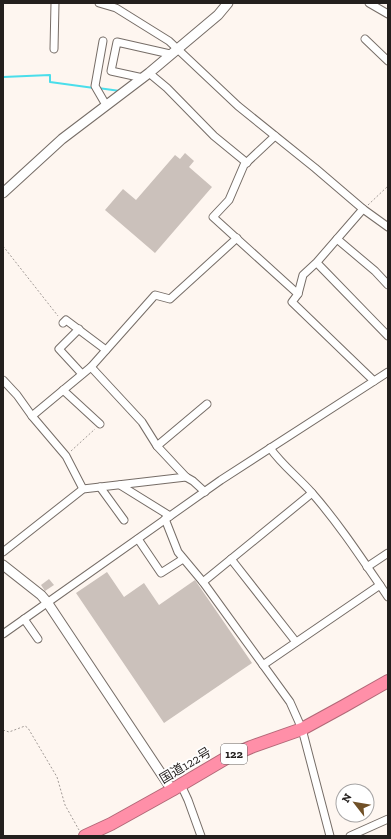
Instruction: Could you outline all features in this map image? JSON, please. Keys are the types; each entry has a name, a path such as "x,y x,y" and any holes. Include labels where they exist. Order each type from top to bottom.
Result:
{"highway":[{"name":"国道122号","path":"81,833 111,824 228,757 251,747 302,729 388,681"}],"street":[{"path":"54,49 55,3"},
{"path":"99,3 116,8 128,14 169,41 174,52 363,209 388,227"},
{"path":"3,193 62,139 146,75 218,15 228,3"},
{"path":"370,3 388,14"},
{"path":"365,39 388,61"},
{"path":"103,41 95,86 106,105"},
{"path":"174,52 117,42 111,71 146,75 167,88 214,136 247,163"},
{"path":"275,136 244,166 229,200 213,217 298,294"},
{"path":"363,209 316,263 303,275 298,294 292,302 374,381"},
{"path":"32,416 91,367 155,296 170,299 237,238"},
{"path":"337,239 375,271 388,285"},
{"path":"316,263 388,336"},
{"path":"63,323 66,320 106,350"},
{"path":"79,329 59,349 82,374"},
{"path":"91,367 142,422 157,446 186,477 205,492"},
{"path":"3,634 221,480 388,372"},
{"path":"3,380 66,456 83,489"},
{"path":"63,390 100,424"},
{"path":"157,446 207,404"},
{"path":"270,448 278,460 312,493 388,597"},
{"path":"3,552 83,489 186,477"},
{"path":"120,485 167,518 178,552 203,582 290,702 302,729 330,836"},
{"path":"100,488 124,520"},
{"path":"203,582 312,493"},
{"path":"138,539 161,573 183,559"},
{"path":"367,567 388,553"},
{"path":"231,559 296,642"},
{"path":"3,565 41,595 47,602 177,787 188,800 201,836"},
{"path":"263,664 380,585"},
{"path":"24,619 38,639"},
{"path":"350,836 388,819"}],"path":[{"path":"363,209 388,186"},
{"path":"3,246 63,323"},
{"path":"3,252 6,249"},
{"path":"66,456 100,424"},
{"path":"3,730 9,732 25,726 28,728 57,777 66,805 81,833"}],"building":[{"path":"185,153 194,161 189,167 212,187 155,253 105,210 123,189 136,200 175,155 180,159"},
{"path":"107,572 124,597 144,583 159,605 195,580 252,663 164,723 76,593"},
{"path":"49,579 54,585 45,591 41,585"}],"waterway":[{"path":"3,77 50,75 50,82 94,88"},
{"path":"98,88 120,91"}]}
